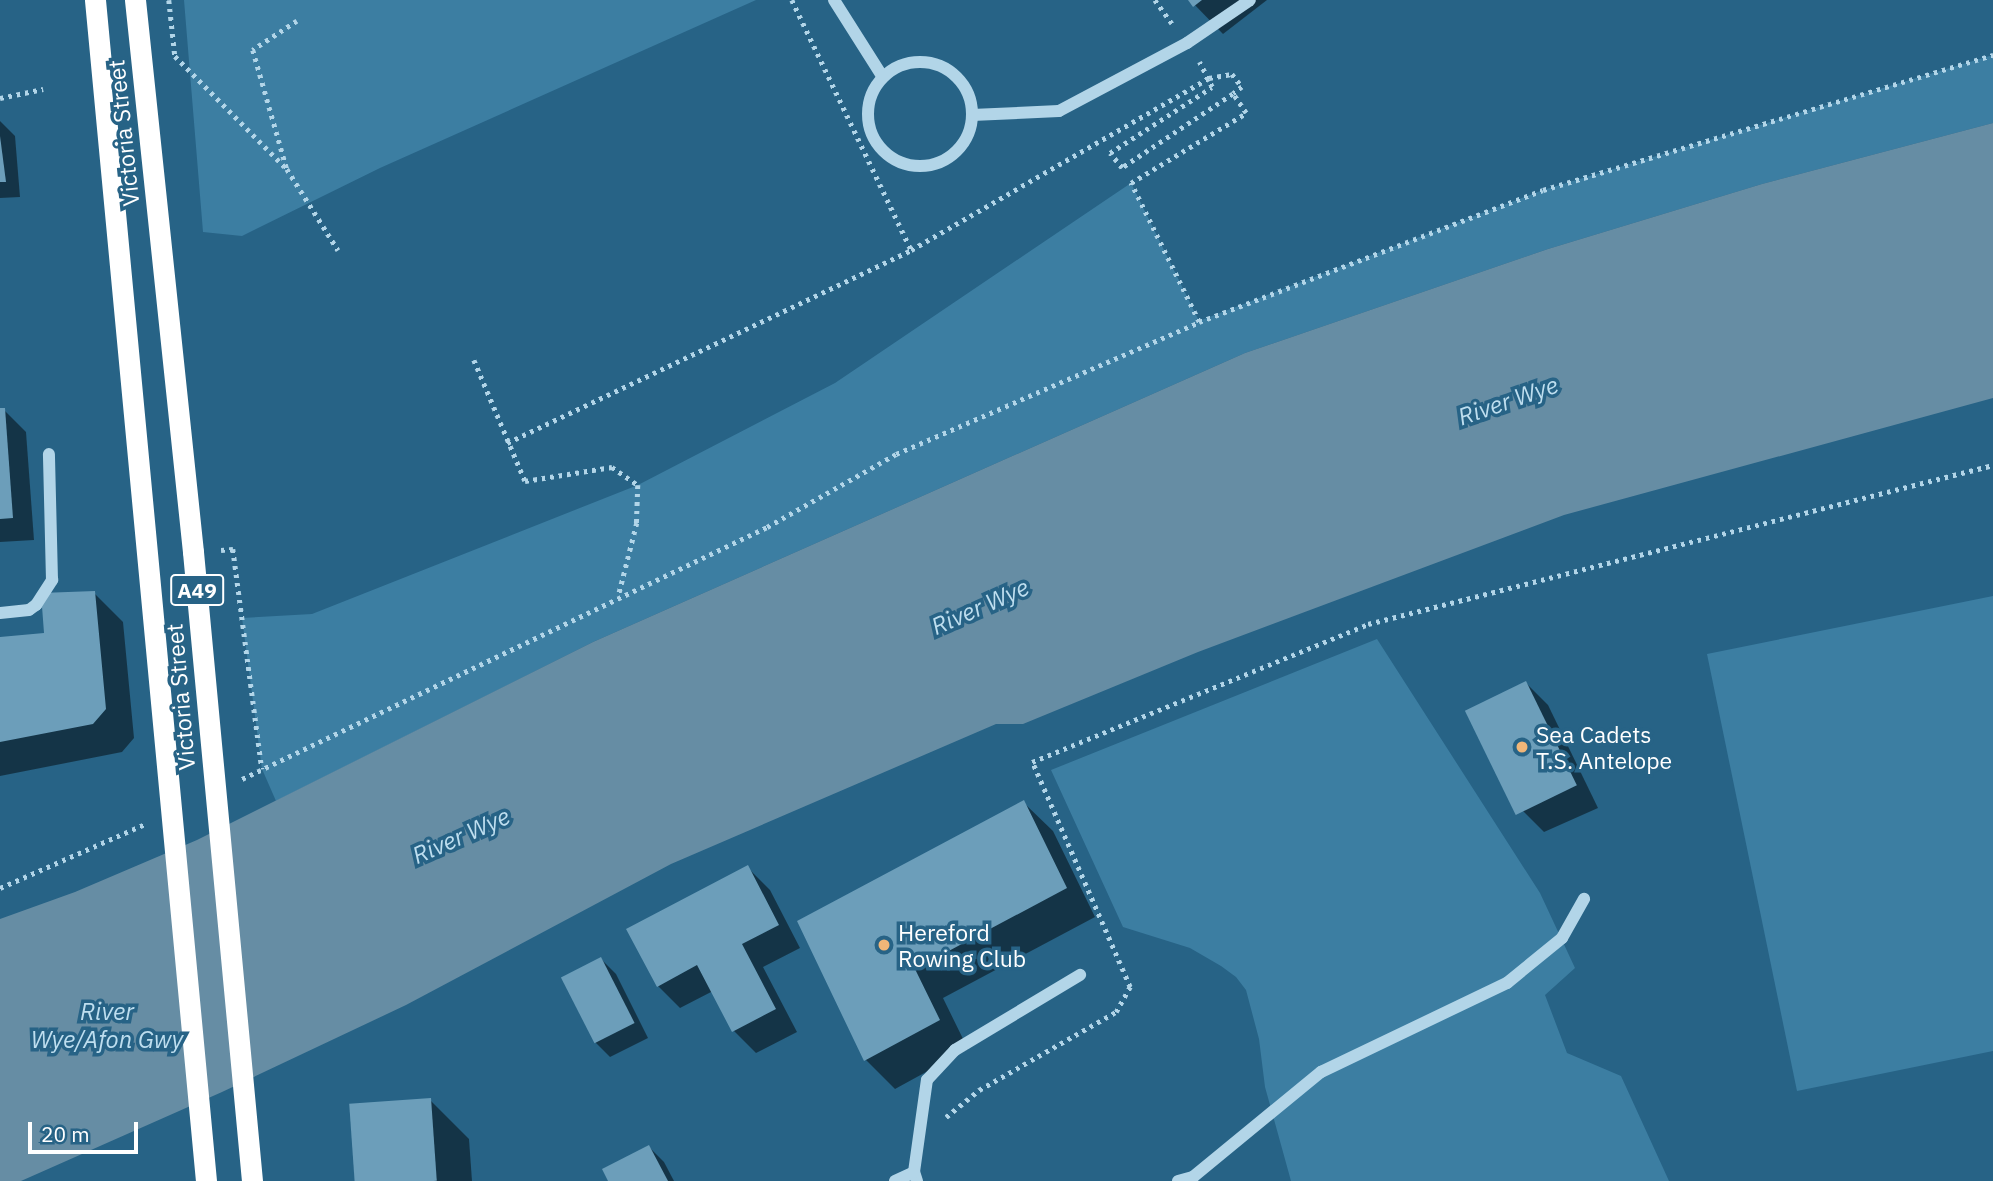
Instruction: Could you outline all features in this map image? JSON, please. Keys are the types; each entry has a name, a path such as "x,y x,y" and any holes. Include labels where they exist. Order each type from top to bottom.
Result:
{"highway":[{"name":"Victoria Street","path":"95,0 206,1181"},
{"name":"Victoria Street","path":"135,0 193,552 252,1181"}],"street":[{"path":"834,0 883,76"},
{"path":"972,115 1059,111 1187,43 1250,0"},
{"path":"911,62 930,62 947,69 961,81 970,97 972,115 969,133 960,148 945,160 928,166 895,161 877,144 867,122 867,105 883,76 896,67 911,62"},
{"path":"0,613 29,610 36,605 52,580 49,454"},
{"path":"1178,1181 1193,1177 1321,1072 1507,983 1562,938 1584,900"},
{"path":"895,1181 916,1176 927,1080 955,1050 1080,975"}],"path":[{"path":"169,0 175,56 287,169 338,250"},
{"path":"792,0 911,250"},
{"path":"287,169 253,50 297,21"},
{"path":"508,443 911,250 1209,78 1232,75 1242,87 1122,168 1110,153 1212,87 1209,78 1187,43"},
{"path":"193,552 233,549 262,769 618,595 767,527 896,454 1199,322 1543,190 1993,55"},
{"path":"0,98 43,89"},
{"path":"1199,322 1131,183 1246,113 1233,94"},
{"path":"474,360 526,481 612,467 638,485 637,523 618,595"},
{"path":"944,1119 979,1090 1116,1012 1130,988 1032,762 1368,624 1993,465"},
{"path":"0,888 139,827"}],"shaded area":[{"path":"184,0 756,0 380,168 242,236 203,232"},
{"path":"1993,55 1993,123 1762,184 1548,249 1245,353 593,642 276,801 262,769 242,618 312,614 638,485 835,383 1131,183 1199,321 1543,190"},
{"path":"1993,596 1993,1051 1797,1091 1707,654"},
{"path":"1377,639 1540,893 1575,968 1545,995 1567,1053 1621,1076 1669,1181 1291,1181 1265,1087 1259,1039 1246,990 1236,977 1190,948 1123,927 1051,770"}],"water":[{"path":"1993,123 1993,398 1564,515 1198,652 1023,724 996,724 671,864 406,1005 222,1092 21,1181 0,1181 0,919 75,892 197,840 593,642 1245,353 1548,249 1762,184"}],"building":[{"path":"1188,0 1202,0 1193,7"},
{"path":"0,136 6,182 0,182"},
{"path":"0,408 5,408 13,518 0,519"},
{"path":"95,591 106,709 93,724 0,742 0,637 44,633 41,593"},
{"name":"Sea Cadets T.S. Antelope","path":"1526,681 1577,785 1516,815 1465,711"},
{"name":"Hereford Rowing Club","path":"1024,800 1067,888 915,969 940,1020 864,1061 797,921"},
{"path":"748,865 779,925 742,944 776,1009 732,1032 697,965 657,987 626,929"},
{"path":"601,957 635,1023 595,1043 561,977"},
{"path":"431,1098 437,1181 355,1181 349,1104"},
{"path":"649,1145 668,1181 608,1181 602,1169"}],"place":[{"name":"Sea Cadets T.S. Antelope","path":"1522,747"},
{"name":"Hereford Rowing Club","path":"884,945"}],"water label":[{"name":"River Wye","path":"1508,401"},
{"name":"River Wye","path":"980,607"},
{"name":"River Wye","path":"461,836"},
{"name":"River Wye/Afon Gwy","path":"107,1026"}]}
